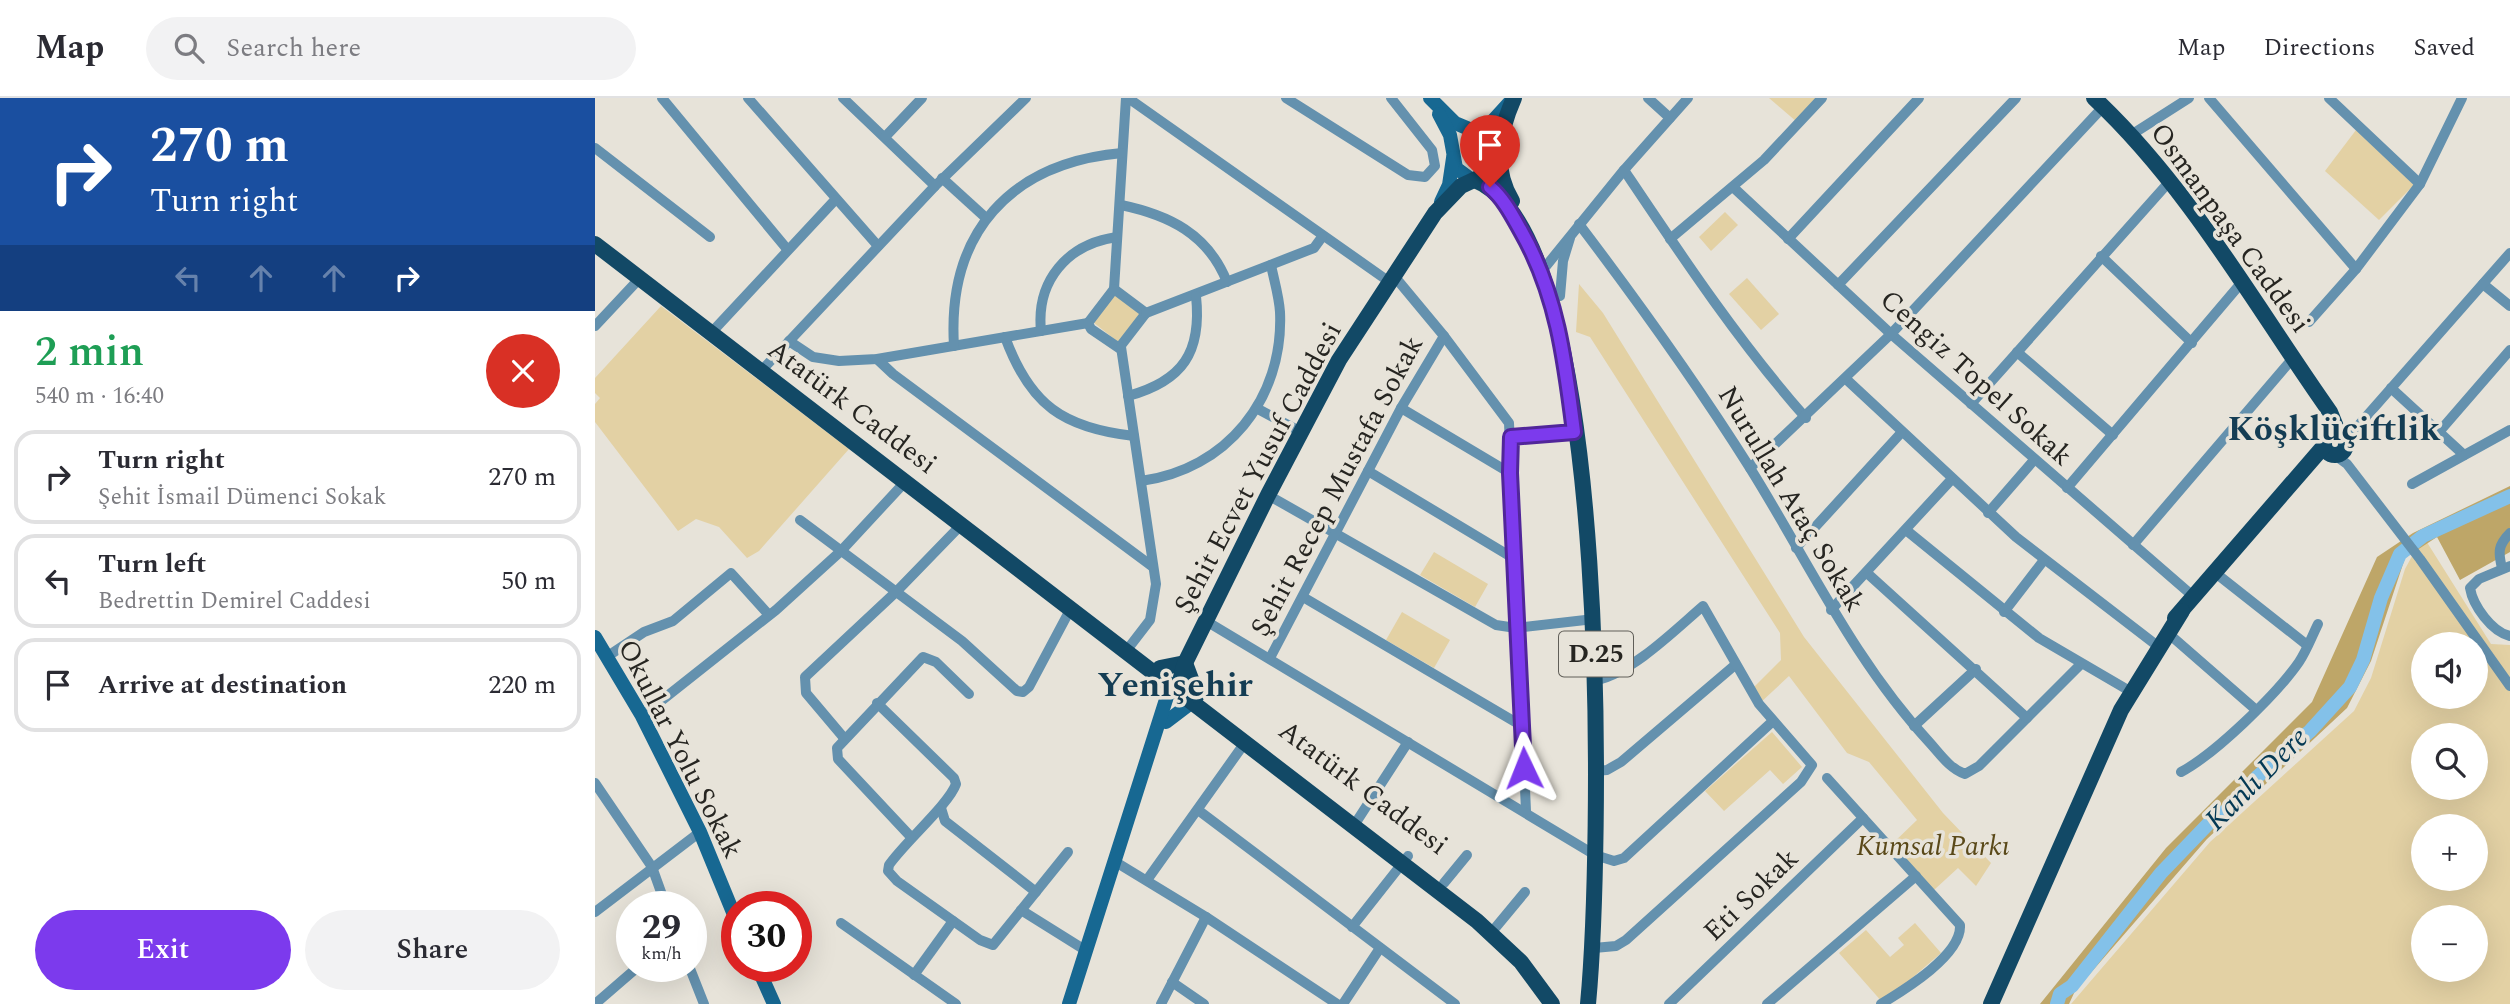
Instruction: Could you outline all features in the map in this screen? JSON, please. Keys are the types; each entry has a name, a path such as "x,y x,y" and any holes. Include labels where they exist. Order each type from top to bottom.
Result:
{"main road":[{"path":"1430,98 1455,123 1474,131 1490,124 1513,98"},
{"name":"D.25","path":"1430,98 1445,122 1458,172 1490,187 1503,200 1545,267 1563,349"},
{"name":"D.25","path":"1513,98 1504,120 1500,148 1501,177 1560,296 1563,349 1590,559 1597,680 1593,955 1589,1003"},
{"name":"Osmanpaşa Caddesi","path":"2099,102 2131,135 2169,182 2242,282 2329,410 2338,447"},
{"name":"D.25","path":"1474,180 1492,172 1500,148"},
{"name":"Şehit Ecvet Yusuf Caddesi","path":"1069,1004 1162,726 1164,705 1330,375 1435,213 1449,185 1453,153"},
{"name":"Şehit Ecvet Yusuf Caddesi","path":"1435,213 1456,190 1474,180"},
{"name":"Atatürk Caddesi","path":"595,244 1405,860 1500,942 1556,1003"},
{"name":"Osmanpaşa Caddesi","path":"2317,395 2338,447"},
{"path":"1991,1004 2122,710 2128,690 2155,644 2213,571 2284,493 2338,447"},
{"name":"Atatürk Caddesi","path":"1074,610 1130,646 1156,671"},
{"path":"2122,710 2182,611"},
{"name":"Okullar Yolu Sokak","path":"595,637 642,716 700,832 724,891"},
{"path":"1162,726 1194,699 1185,663 1156,671 1164,705"},
{"path":"1162,726 1175,687"},
{"name":"Atatürk Caddesi","path":"1194,699 1244,744 1356,823"},
{"name":"Atatürk Caddesi","path":"1405,860 1444,883 1496,927 1536,966 1556,1003"},
{"path":"764,982 774,1004"}],"street":[{"path":"662,98 787,249"},
{"path":"748,98 878,246"},
{"path":"843,98 885,137 986,218"},
{"path":"885,137 922,98"},
{"path":"761,371 939,182 1026,98"},
{"path":"789,341 807,354 826,361 877,359 1089,323 1114,289 1127,98"},
{"path":"1127,98 1322,237 1393,280 1444,336 1509,423 1525,811"},
{"path":"1286,98 1412,177 1425,177 1434,169 1435,157 1432,150 1391,98"},
{"path":"1648,98 1670,118"},
{"path":"1545,267 1624,170 1688,98"},
{"path":"1670,239 1734,188 1795,130 1822,98"},
{"path":"1788,239 1919,98"},
{"path":"1838,285 2015,98"},
{"path":"2131,135 2189,98"},
{"path":"2209,98 2355,269"},
{"path":"2329,98 2420,184"},
{"path":"2309,322 2355,269 2420,184 2462,98"},
{"path":"1750,468 1806,418 1891,334 2099,102"},
{"path":"595,148 711,237"},
{"path":"954,346 952,307 959,270 967,248 986,218 1014,192 1044,172 1081,159 1122,153"},
{"path":"1624,170 1759,362 1806,418"},
{"path":"1971,404 2169,182"},
{"name":"Cengiz Topel Sokak","path":"1734,188 1891,334 2194,597"},
{"path":"711,333 835,200"},
{"path":"1121,205 1155,212 1184,227 1207,248 1227,282"},
{"name":"Nurullah Ataç Sokak","path":"1579,224 1623,281 1750,468 1831,610 1914,726 1959,772 1969,773 2027,718"},
{"path":"1560,296 1563,261 1571,234"},
{"path":"1041,331 1042,300 1058,266 1089,243 1117,237"},
{"path":"1130,646 1153,611 1156,584 1121,347 1146,313 1196,296 1314,248 1322,237"},
{"path":"2510,253 2338,447 2510,686"},
{"path":"2101,256 2192,343"},
{"path":"1141,481 1164,478 1198,465 1241,430 1258,409 1277,357 1280,330 1280,310 1271,265"},
{"path":"595,326 640,278"},
{"path":"2067,488 2242,282"},
{"path":"2483,284 2510,306"},
{"path":"1114,289 1146,313"},
{"path":"1128,396 1151,390 1168,380 1186,360 1196,336 1196,296"},
{"path":"1089,323 1091,329 1116,347 1121,347"},
{"name":"Şehit Recep Mustafa Sokak","path":"1269,658 1401,408 1444,336"},
{"path":"1005,337 1021,375 1034,393 1053,411 1088,429 1134,436"},
{"path":"2439,432 2510,350"},
{"path":"2017,352 2113,435"},
{"path":"2133,545 2293,358"},
{"path":"877,359 893,374 1153,566"},
{"path":"1846,379 1988,513 2044,561 2155,644"},
{"path":"2392,388 2464,455"},
{"path":"1401,408 1510,473"},
{"path":"1258,409 1301,432"},
{"path":"2329,410 2342,422 2365,416"},
{"path":"2412,484 2510,430"},
{"path":"1511,437 1574,432"},
{"path":"1796,548 1901,433"},
{"path":"1988,513 2034,460"},
{"path":"1368,471 1513,558"},
{"path":"1831,610 1951,480"},
{"path":"642,716 769,615 841,551 905,482"},
{"path":"1268,495 1473,615 1496,625 1516,628 1594,619"},
{"path":"800,520 962,641 1017,691 1023,692 1029,687 1074,610"},
{"path":"844,738 806,693 803,681 813,668 898,591 962,524"},
{"path":"1906,530 2004,612 2080,665 2128,690"},
{"path":"2510,533 2501,542 2498,553 2506,567 2479,579 2470,588 2472,598 2491,625 2502,634 2510,636"},
{"path":"2004,612 2044,561"},
{"path":"2213,571 2307,645"},
{"path":"608,656 651,628 673,621 731,573 769,615"},
{"path":"1867,573 2027,718 2080,665"},
{"path":"1303,597 1522,726"},
{"path":"1593,955 1626,940 1801,782 1812,765 1773,721 1735,665 1703,606 1657,645 1614,674 1597,680"},
{"path":"1206,621 1595,855 1614,862 1624,858 1773,721"},
{"path":"2181,772 2200,762 2298,664 2318,624"},
{"path":"2169,634 2255,709"},
{"path":"911,837 838,759 836,751 844,738 923,657 936,662 969,694"},
{"path":"1595,771 1607,770 1621,762 1735,665"},
{"path":"1914,726 1976,669"},
{"path":"877,703 954,778 955,788 941,808 911,837 889,865 888,871 953,921 990,945 998,942 1068,852"},
{"path":"1356,823 1408,742"},
{"path":"1147,880 1244,744"},
{"path":"1828,778 1957,920 1961,931 1952,948 1918,980 1881,1004"},
{"path":"595,783 652,867 661,891"},
{"path":"941,808 945,821 1036,892"},
{"path":"1198,810 1455,1004"},
{"name":"Eti Sokak","path":"1669,1004 1863,818"},
{"path":"597,906 700,832"},
{"path":"1444,883 1467,855"},
{"path":"1352,927 1405,860"},
{"path":"1115,861 1206,917 1337,1004"},
{"path":"1767,1004 1916,876"},
{"path":"1496,927 1525,892"},
{"path":"1021,910 1085,950"},
{"path":"1161,1004 1206,917"},
{"path":"914,975 953,921"},
{"path":"841,923 956,1004"},
{"path":"1343,1004 1380,948"},
{"path":"596,1004 621,982"},
{"path":"695,982 704,1004"},
{"path":"1172,982 1204,1004"}],"green space":[{"path":"1769,98 1818,98 1797,122"},
{"path":"2356,130 2414,185 2379,220 2325,171"},
{"path":"1725,212 1738,225 1711,251 1699,237"},
{"path":"1747,278 1779,314 1761,330 1729,294"},
{"name":"Kumsal Parkı","path":"1579,284 1603,313 1804,637 1943,813 1991,863 1976,886 1958,868 1934,890 1891,845 1917,820 1869,762 1847,753 1789,676 1759,704 1750,691 1781,660 1780,633 1590,337 1576,332"},
{"path":"1114,294 1140,314 1118,342 1093,322"},
{"path":"661,306 849,449 759,551 747,558 719,527 696,519 678,531 595,422 595,404 600,398 595,393 595,378"},
{"path":"2423,536 2483,632 2411,632 2411,709 2488,709 2488,639 2491,644 2510,645 2510,1004 2071,1004 2210,842 2354,711 2371,678 2405,569"},
{"path":"1434,552 1488,584 1475,607 1420,575"},
{"path":"1402,612 1450,640 1434,668 1386,640"},
{"path":"1772,732 1802,767 1783,784 1770,770 1724,811 1705,791"},
{"path":"1915,923 1941,953 1883,1003 1839,953 1866,930 1890,957 1904,945 1898,938"}],"shaded area":[{"path":"2510,486 2510,552 2460,580 2437,537 2405,558 2371,661 2347,708 2207,839 2075,991 2069,1004 2040,1004 2166,848 2312,702 2377,557 2413,533"}],"waterway":[{"name":"Kanlı Dere","path":"2057,1004 2060,994 2072,986 2161,873 2211,821 2230,808 2257,777 2310,731 2350,687 2363,660 2381,598 2400,554 2423,536 2510,496"}],"district":[{"name":"Köşklüçiftlik","path":"2334,429"},
{"name":"Yenişehir","path":"1175,685"}],"route":[{"path":"1490,187 1507,206 1542,271 1551,297 1563,349 1574,432 1511,437 1516,628 1524,768"}]}
